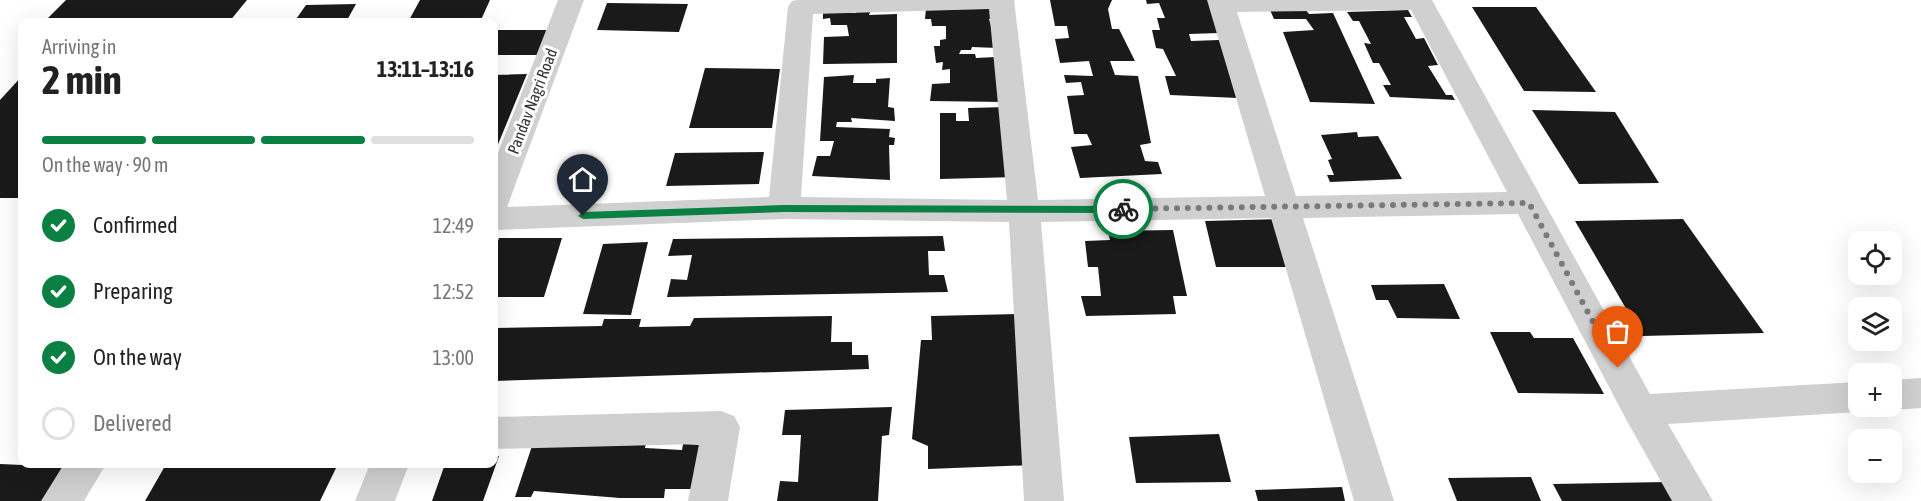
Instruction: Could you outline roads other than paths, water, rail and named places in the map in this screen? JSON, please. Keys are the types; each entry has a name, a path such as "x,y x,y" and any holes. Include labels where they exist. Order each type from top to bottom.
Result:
{"street":[{"name":"Pandav Nagri Road","path":"498,192 571,0"},
{"path":"784,208 801,7 1001,0 1024,211 1044,501"},
{"path":"1374,501 1221,2 1419,1 1641,410 1693,501"},
{"path":"498,219 784,208 1024,211 1529,203"},
{"path":"1902,394 1921,393"},
{"path":"1641,410 1848,398"},
{"path":"498,433 721,428 708,501"},
{"path":"61,501 83,468"},
{"path":"375,501 388,468"}]}
